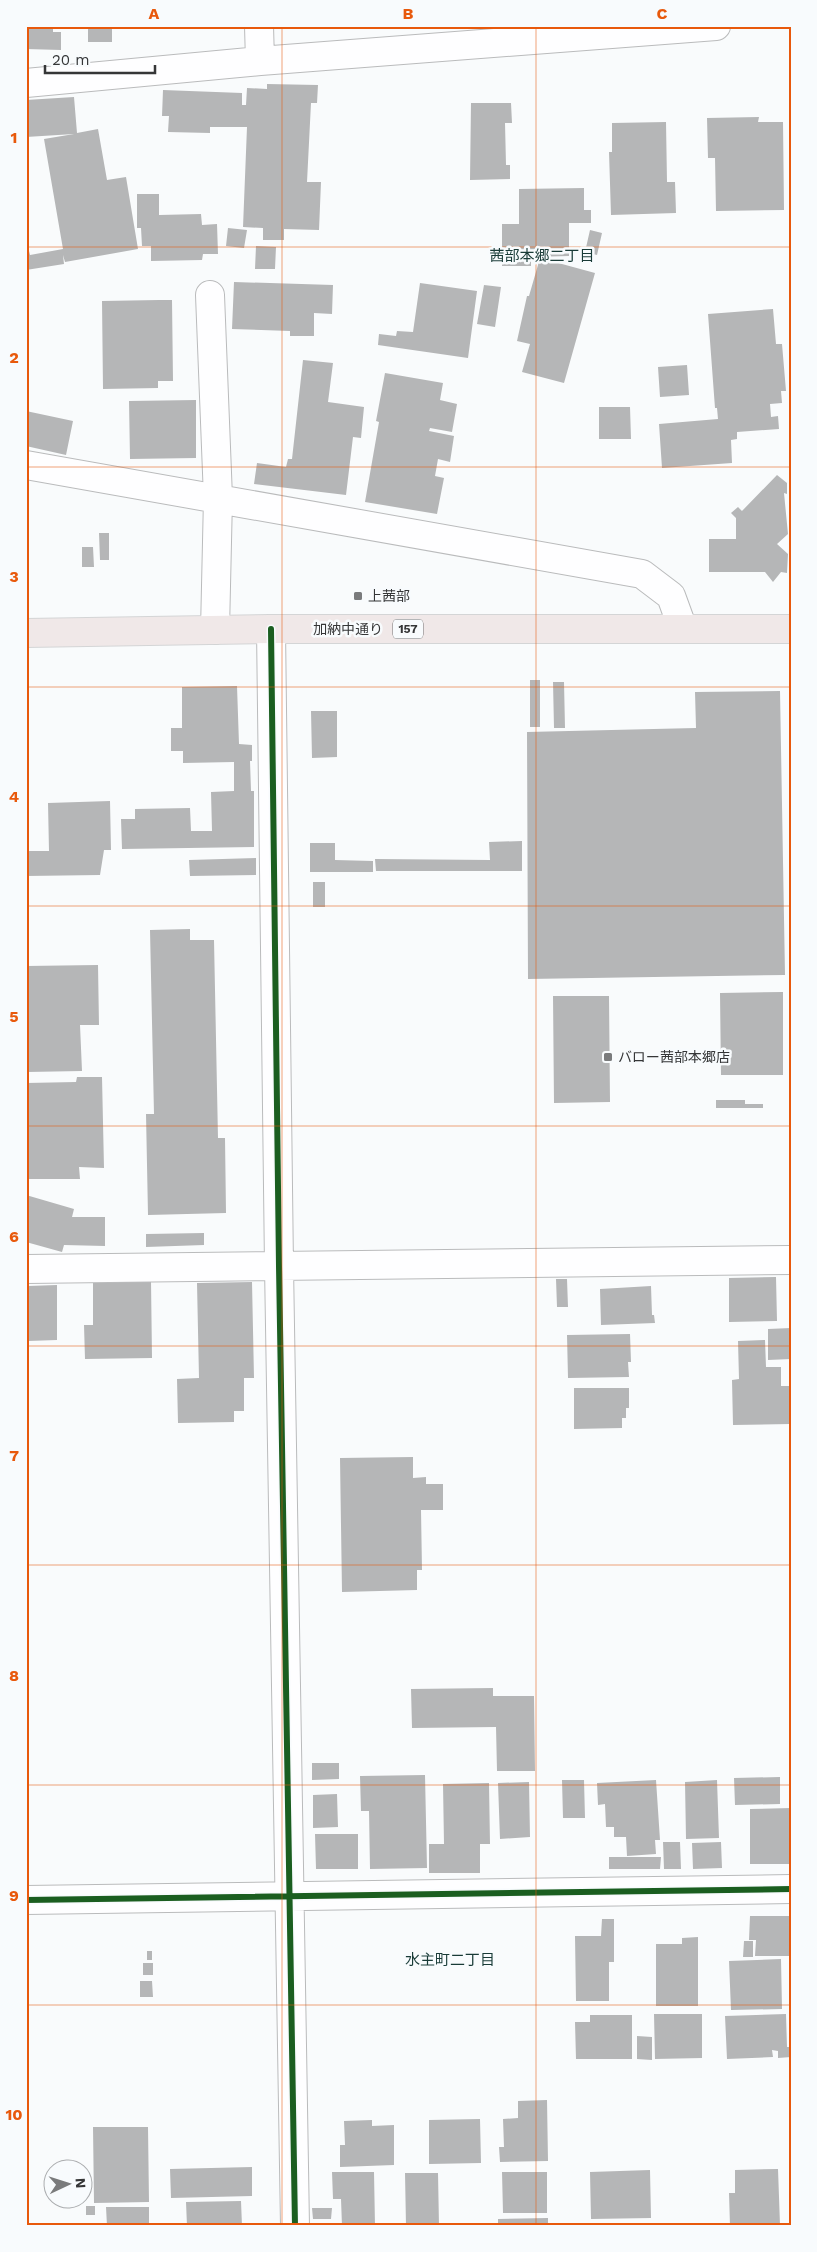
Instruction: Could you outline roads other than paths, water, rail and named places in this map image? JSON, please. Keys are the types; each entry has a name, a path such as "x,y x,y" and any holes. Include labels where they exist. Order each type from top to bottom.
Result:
{"highway":[{"name":"加納中通り","path":"26,634 272,629 791,629"}],"street":[{"path":"259,26 260,61"},
{"path":"26,83 260,61 716,26"},
{"path":"210,295 218,498 215,630"},
{"path":"26,465 642,574 671,596 684,630"},
{"path":"272,629 279,1266 295,2226"},
{"path":"26,1269 791,1260"},
{"path":"26,1900 791,1889"}],"place":[{"name":"上茜部","path":"358,596"},
{"name":"バロー茜部本郷店","path":"608,1057"}],"district":[{"name":"茜部本郷二丁目","path":"542,256"},
{"name":"水主町二丁目","path":"450,1960"}]}
